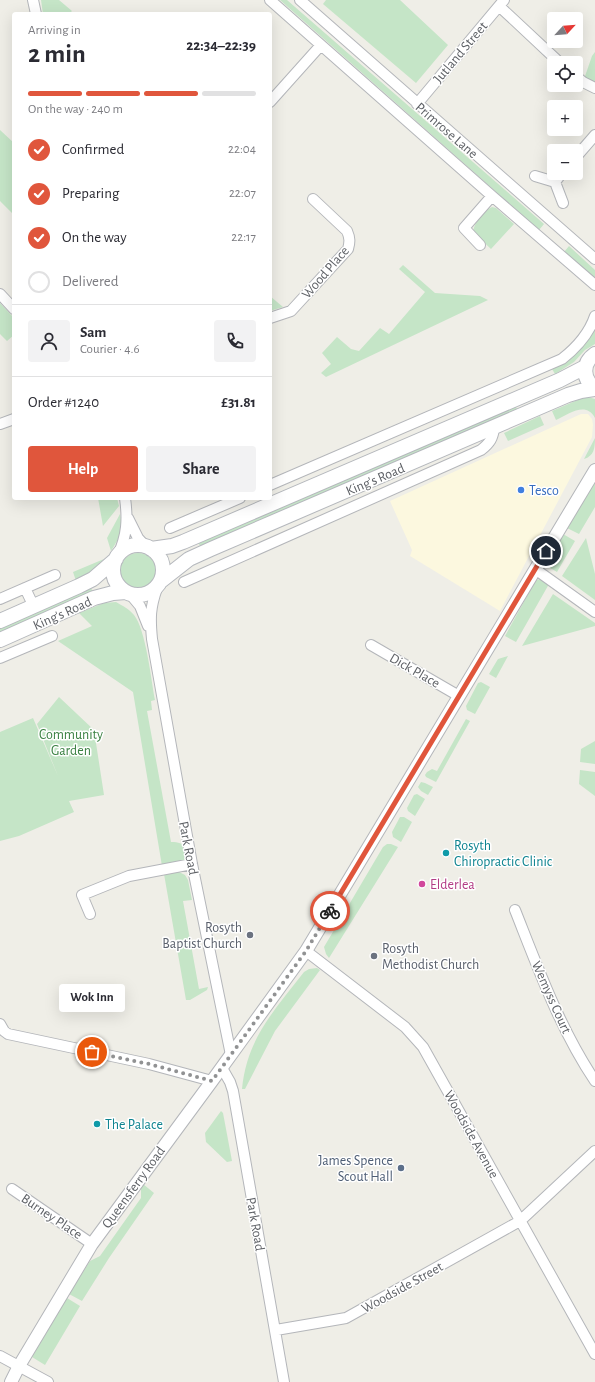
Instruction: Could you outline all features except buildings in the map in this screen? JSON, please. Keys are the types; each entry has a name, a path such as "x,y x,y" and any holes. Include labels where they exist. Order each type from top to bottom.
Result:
{"main road":[{"path":"595,354 590,358 585,367 586,378 595,388"},
{"name":"King's Road","path":"0,621 34,607 93,579 124,549 140,545 148,547 172,546 560,380 585,367"},
{"name":"King's Road","path":"0,640 94,598 113,594 128,593 143,595 150,593 189,560 211,549 568,395 595,388"},
{"path":"148,547 155,551 163,565 164,573 159,584"},
{"path":"117,557 113,571 115,580 119,587 128,593"}],"street":[{"path":"33,0 36,12"},
{"name":"Primrose Lane","path":"270,0 595,285"},
{"name":"Primrose Lane","path":"300,0 595,259"},
{"path":"502,3 553,56"},
{"name":"Jutland Street","path":"417,104 502,3"},
{"path":"272,100 321,46"},
{"path":"583,82 595,88"},
{"path":"583,149 595,135"},
{"path":"535,176 555,182 563,203"},
{"path":"480,245 464,228 492,196"},
{"name":"Wood Place","path":"272,317 291,311 348,249 350,237 347,231 313,199"},
{"path":"0,294 12,306"},
{"path":"272,484 562,359 573,350 584,337 595,316"},
{"path":"0,424 12,420"},
{"path":"184,582 481,450 489,444 493,437 494,428"},
{"name":"Queensferry Road","path":"11,1382 18,1366 92,1244 306,951 595,470"},
{"path":"117,557 127,530 125,500"},
{"path":"170,528 235,500"},
{"path":"214,509 221,525"},
{"path":"127,516 138,538 148,547"},
{"path":"211,549 218,566"},
{"path":"535,569 595,612"},
{"path":"0,599 55,575"},
{"name":"Park Road","path":"159,584 151,610 150,620 152,639 192,864 231,1055"},
{"path":"25,588 34,607"},
{"name":"Park Road","path":"128,593 140,606 152,639"},
{"path":"31,626 37,642"},
{"path":"0,658 52,636"},
{"name":"Dick Place","path":"371,645 459,696"},
{"path":"90,914 82,895 129,876 192,864"},
{"name":"Wemyss Court","path":"515,910 558,1012 585,1066 595,1081"},
{"name":"Woodside Avenue","path":"306,951 405,1027 423,1046 595,1354"},
{"path":"1,1030 8,1034 149,1064 212,1081"},
{"name":"Park Road","path":"222,1068 233,1091 284,1382"},
{"name":"Woodside Street","path":"276,1330 346,1318 520,1220 595,1152"},
{"name":"Burney Place","path":"12,1189 92,1244"},
{"path":"0,1356 48,1382"}],"shaded area":[{"path":"581,414 588,414 592,419 592,437 500,611 410,556 412,550 390,501"}],"green space":[{"path":"41,0 59,0 72,11 71,12 43,12"},
{"path":"280,0 287,0 544,224 539,230"},
{"path":"326,0 400,0 448,45 416,83 323,4"},
{"path":"595,52 595,88 583,82 592,56"},
{"path":"0,130 12,141 12,213 0,201"},
{"path":"492,207 496,208 514,224 491,249 473,232 475,224 480,217"},
{"path":"569,246 595,270 595,280 564,252"},
{"path":"403,265 435,293 480,296 488,300 326,377 321,373 331,364 322,353 337,337 351,349 359,351 380,328 389,334 425,292 399,269"},
{"path":"272,298 283,307 272,310"},
{"path":"0,303 12,316 12,337 7,341 0,334"},
{"path":"595,326 595,344 585,350 574,362 555,374 552,369 567,361 582,346"},
{"path":"588,397 595,399 595,418 587,410 577,410 556,420 552,411"},
{"path":"515,405 517,409 200,546 198,542"},
{"path":"540,416 544,425 508,441 504,433"},
{"path":"595,438 595,445 592,454 584,459"},
{"path":"595,481 595,507 579,534 567,528"},
{"path":"98,500 118,500 119,506 103,526"},
{"path":"120,514 120,534 111,551 107,538"},
{"path":"563,534 575,541 557,572 545,565"},
{"path":"586,538 595,574 595,600 562,576"},
{"path":"135,553 141,553 151,558 156,571 151,584 141,589 135,589 125,584 120,574 120,568 125,558"},
{"path":"104,559 90,572 76,581 73,572"},
{"path":"541,579 549,584 516,642 505,636 536,580"},
{"path":"91,588 93,592 0,632 0,627"},
{"path":"553,594 595,623 595,626 522,646"},
{"path":"116,602 128,609 134,615 142,632 148,655 155,700 151,701 152,710 147,711 171,842 180,843 183,845 187,861 162,866 133,692 58,641 92,626 79,613 104,603"},
{"path":"508,656 496,678 489,674 498,659"},
{"path":"481,682 490,687 475,714 467,710 466,706 478,683"},
{"name":"Community Garden","path":"59,697 94,730 104,795 69,801 74,812 19,836 0,841 0,732 33,718 58,776 37,724"},
{"path":"466,719 470,721 436,782 426,777 425,775 427,772 432,769 437,771"},
{"path":"595,741 595,764 580,762 581,749"},
{"path":"580,770 595,772 595,796 579,784"},
{"path":"421,782 433,787 428,795 421,791 418,787"},
{"path":"417,794 425,799 415,816 408,811 407,808 414,795"},
{"path":"400,817 404,817 412,822 401,842 393,837 392,832"},
{"path":"387,844 398,847 329,958 324,947 383,847"},
{"path":"179,872 185,875 188,880 192,900 183,901 199,989 208,987 207,990 190,1000 186,1000 164,874"},
{"path":"317,968 320,970 275,1031 245,1089 242,1089 245,1071 250,1055 264,1026 304,972 309,969"},
{"path":"221,1111 223,1113 232,1161 227,1162 206,1142 205,1133"},
{"path":"143,1184 154,1193 109,1258 82,1301 69,1294 90,1261 100,1256 141,1198 141,1187"},
{"path":"67,1298 80,1306 45,1365 32,1357"}],"way so far":[{"path":"92,1052 149,1064 212,1081 306,951 330,911"}],"place":[{"name":"Tesco","path":"521,490"},
{"name":"Rosyth Chiropractic Clinic","path":"446,853"},
{"name":"Elderlea","path":"422,884"},
{"name":"Rosyth Baptist Church","path":"250,935"},
{"name":"Rosyth Methodist Church","path":"374,956"},
{"name":"Wok Inn","path":"92,1052"},
{"name":"The Palace","path":"97,1124"},
{"name":"James Spence Scout Hall","path":"401,1168"}],"route":[{"path":"330,911 546,551"}]}
